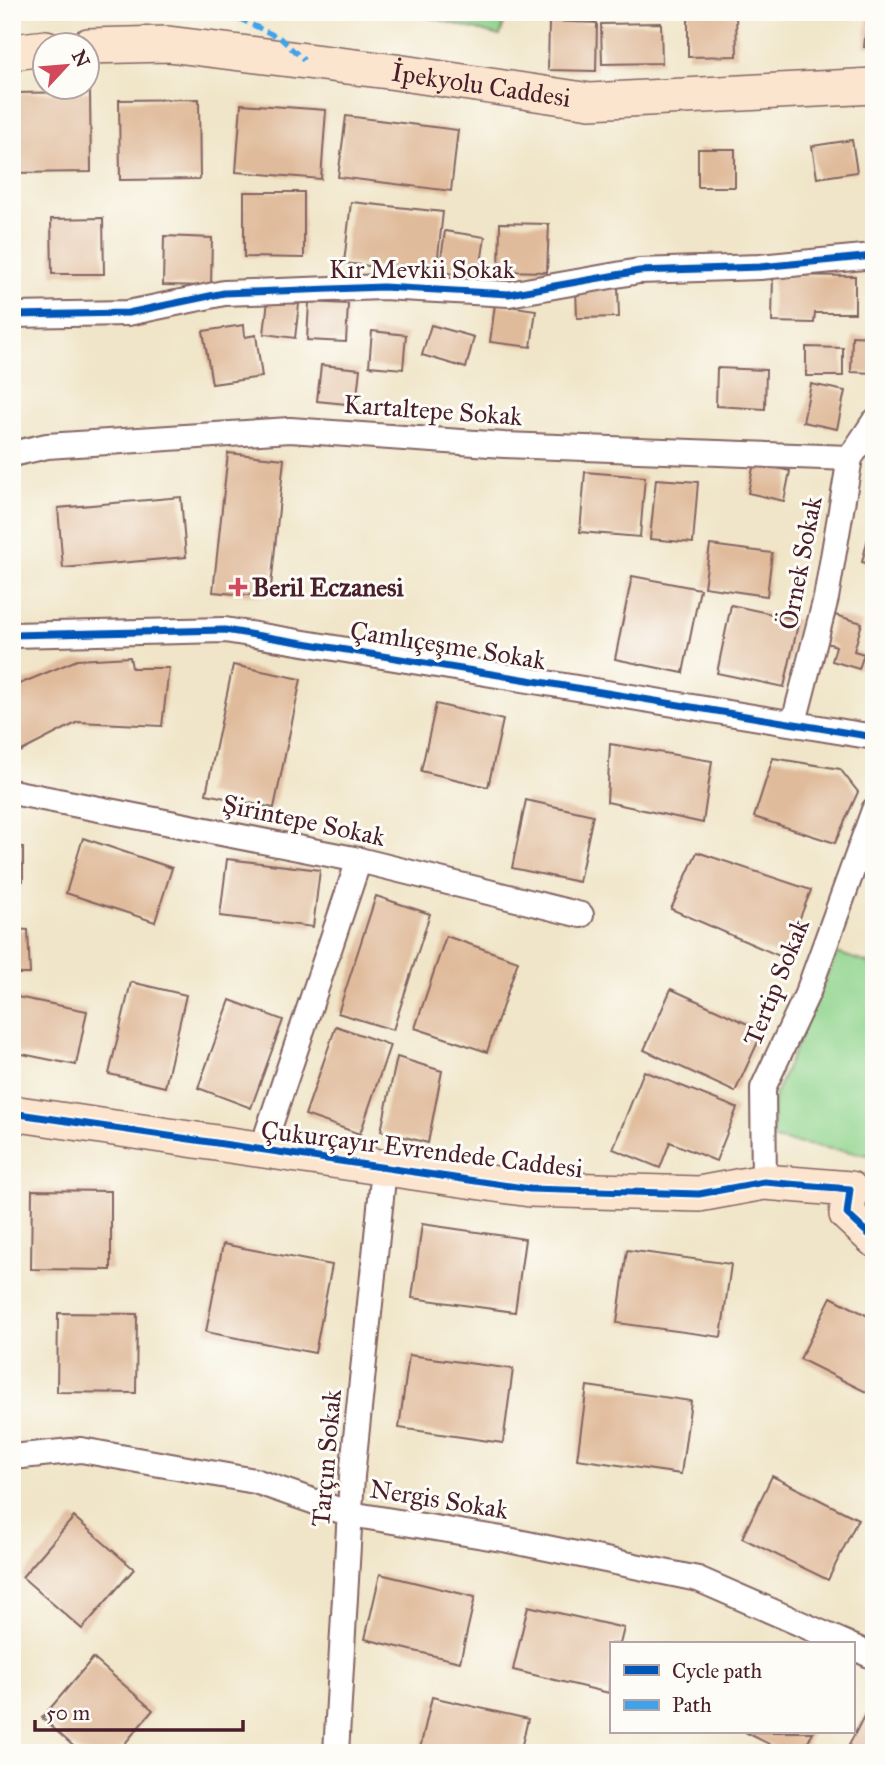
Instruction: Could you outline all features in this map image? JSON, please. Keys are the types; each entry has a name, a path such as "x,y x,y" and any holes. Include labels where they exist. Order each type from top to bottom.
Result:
{"street":[{"name":"İpekyolu Caddesi","path":"102,46 168,44 396,72 590,101 874,86"},
{"path":"12,52 32,50"},
{"name":"Kır Mevkii Sokak","path":"14,317 128,313 224,293 383,287 509,294 639,271 760,267 874,256"},
{"name":"Örnek Sokak","path":"794,722 826,598 850,458 874,422"},
{"name":"Kartaltepe Sokak","path":"12,454 47,446 290,430 504,445 850,458"},
{"name":"Çamlıçeşme Sokak","path":"12,635 225,630 874,737"},
{"name":"Şirintepe Sokak","path":"12,792 359,860 581,915"},
{"name":"Tertip Sokak","path":"764,1182 763,1087 808,992 873,811"},
{"path":"261,1152 359,860"},
{"name":"Çukurçayır Evrendede Caddesi","path":"12,1113 261,1152 543,1190 699,1194 764,1182 850,1189 847,1214 874,1240"},
{"name":"Tarçın Sokak","path":"336,1753 350,1514 384,1169"},
{"name":"Nergis Sokak","path":"12,1457 80,1450 255,1481 350,1514 508,1539 698,1579 842,1642"},
{"path":"854,1647 874,1657"}],"green space":[{"path":"409,12 507,12 500,36"},
{"path":"837,953 874,965 874,1156 772,1139 774,1097"}],"building":[{"path":"688,12 736,12 737,56 688,57"},
{"path":"868,12 874,12 874,48 864,47"},
{"path":"549,21 597,23 596,71 548,70"},
{"path":"661,23 662,63 602,64 601,24"},
{"path":"12,93 32,93 32,102 90,102 91,172 12,173"},
{"path":"199,99 200,179 120,180 119,100"},
{"path":"241,104 326,110 321,179 236,172"},
{"path":"346,116 458,130 451,191 338,177"},
{"path":"852,140 857,172 817,178 812,146"},
{"path":"698,149 735,149 735,187 698,187"},
{"path":"244,192 304,192 304,258 244,257"},
{"path":"351,202 443,212 436,274 344,263"},
{"path":"103,218 104,274 52,274 51,219"},
{"path":"500,223 549,224 547,272 499,271"},
{"path":"445,231 485,237 479,277 439,272"},
{"path":"164,236 212,238 211,286 163,285"},
{"path":"773,275 855,276 855,313 815,313 814,323 772,322"},
{"path":"618,287 619,317 577,318 576,288"},
{"path":"268,300 299,304 295,338 264,334"},
{"path":"309,302 348,304 346,342 307,340"},
{"path":"495,304 536,310 531,347 490,342"},
{"path":"244,325 245,337 256,335 262,377 212,384 203,331"},
{"path":"431,325 474,337 466,368 422,355"},
{"path":"372,331 406,335 403,369 369,366"},
{"path":"852,336 874,337 874,373 851,372"},
{"path":"806,347 843,348 843,376 806,376"},
{"path":"321,365 360,369 356,405 317,401"},
{"path":"717,368 766,370 765,409 716,406"},
{"path":"811,384 845,391 837,429 803,422"},
{"path":"228,453 284,459 270,597 213,592"},
{"path":"754,463 790,471 784,501 748,493"},
{"path":"585,472 645,477 640,537 580,532"},
{"path":"656,479 698,482 693,543 650,539"},
{"path":"181,497 186,557 63,568 58,508"},
{"path":"874,519 874,565 862,562"},
{"path":"710,545 772,553 767,596 704,587"},
{"path":"632,576 700,589 683,673 615,659"},
{"path":"731,605 799,620 784,687 717,673"},
{"path":"835,615 862,623 854,651 864,654 859,669 832,661 836,646 827,643"},
{"path":"130,657 132,668 169,668 162,726 78,722 12,756 12,687 77,660"},
{"path":"233,665 301,679 274,808 206,794"},
{"path":"436,704 503,720 488,787 421,771"},
{"path":"610,744 712,761 703,823 607,802"},
{"path":"773,758 840,769 858,792 835,843 754,817"},
{"path":"526,800 593,815 579,882 512,868"},
{"path":"83,838 172,868 155,922 66,893"},
{"path":"12,847 23,847 23,881 12,881"},
{"path":"697,852 811,890 784,958 671,909"},
{"path":"227,859 320,870 313,927 220,916"},
{"path":"376,896 430,914 393,1030 338,1013"},
{"path":"12,929 28,930 30,974 12,974"},
{"path":"446,936 518,961 487,1052 415,1028"},
{"path":"131,982 186,995 165,1087 109,1074"},
{"path":"671,989 763,1031 735,1092 644,1050"},
{"path":"12,996 87,1011 76,1065 12,1052"},
{"path":"230,1000 283,1020 251,1108 198,1088"},
{"path":"336,1026 390,1045 360,1134 305,1115"},
{"path":"397,1057 442,1071 428,1143 381,1131"},
{"path":"644,1071 737,1108 716,1161 670,1142 660,1168 613,1149"},
{"path":"32,1190 111,1191 111,1270 31,1269"},
{"path":"422,1224 525,1239 515,1312 412,1298"},
{"path":"223,1244 332,1265 315,1353 206,1332"},
{"path":"627,1250 731,1264 721,1337 617,1323"},
{"path":"831,1297 874,1319 874,1396 800,1359"},
{"path":"58,1313 137,1314 136,1393 57,1392"},
{"path":"409,1355 513,1369 503,1443 399,1428"},
{"path":"587,1386 691,1401 681,1474 577,1459"},
{"path":"772,1476 858,1519 828,1580 742,1538"},
{"path":"74,1517 134,1569 82,1629 22,1577"},
{"path":"380,1574 475,1597 460,1662 365,1639"},
{"path":"528,1606 624,1628 620,1642 610,1642 609,1693 513,1670"},
{"path":"93,1658 153,1710 117,1753 81,1753 42,1718"},
{"path":"432,1697 528,1719 520,1753 419,1753"},
{"path":"865,1714 874,1718 874,1753 845,1753"},
{"path":"749,1734 812,1734 803,1753 787,1753"}],"marked path":[{"path":"225,12 280,38 304,60"}],"cycle path":[{"path":"12,315 128,313 224,293 383,287 509,294 639,271 760,267 874,256"},
{"path":"12,635 225,630 874,737"},
{"path":"12,1113 530,1189 699,1194 764,1182 850,1189 847,1214 874,1239"}],"place":[{"name":"Beril Eczanesi","path":"238,587"}]}
